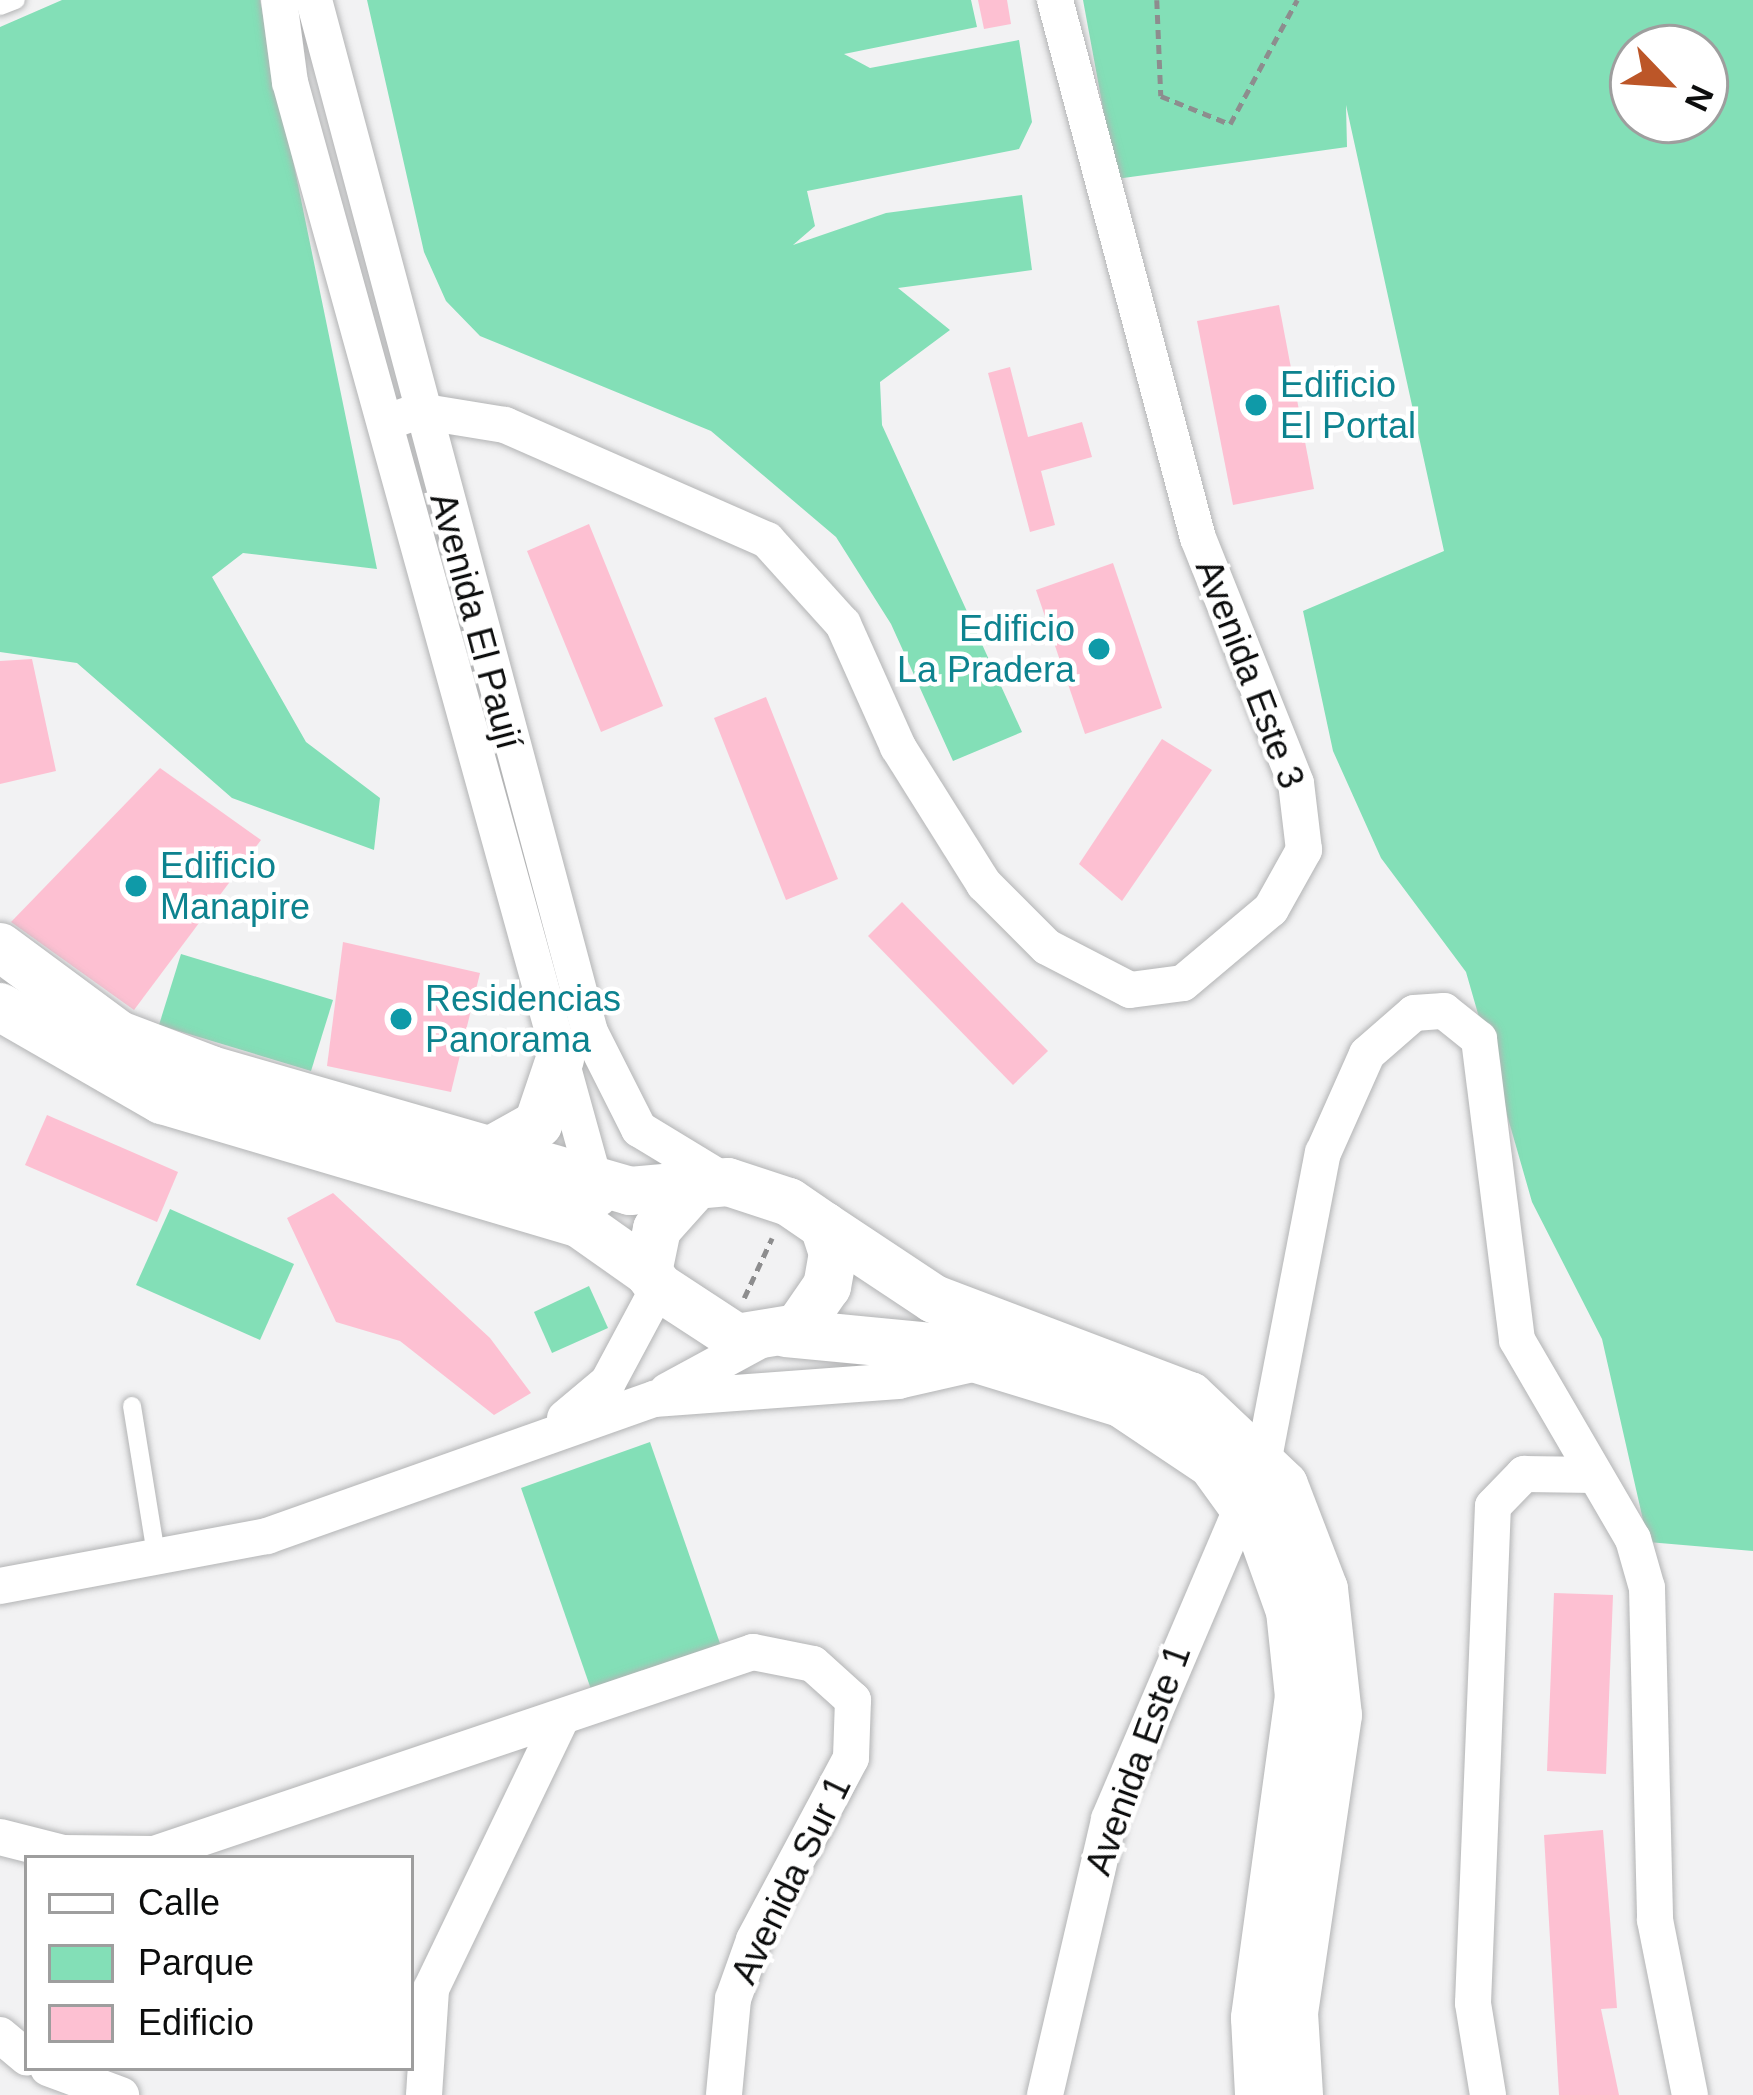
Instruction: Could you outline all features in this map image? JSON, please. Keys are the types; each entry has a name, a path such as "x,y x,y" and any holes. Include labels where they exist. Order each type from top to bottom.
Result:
{"main road":[{"path":"0,946 119,1036 485,1154 595,1182 709,1186 801,1224 934,1299 1190,1396 1264,1458 1312,1544 1336,1670 1294,2012 1299,2095"},
{"path":"0,1007 163,1100 610,1236 654,1280 727,1334 761,1331 887,1338 988,1360 1148,1415 1212,1464 1243,1505 1290,1611 1299,1696 1255,2018 1259,2095"},
{"path":"485,1154 538,1124 560,1059"},
{"path":"654,1280 663,1215 709,1186"},
{"path":"761,1331 827,1286 801,1224"}],"street":[{"name":"Avenida El Paují","path":"278,0 290,82 403,416 602,1064 656,1147 709,1186"},
{"name":"Avenida El Paují","path":"314,0 403,416 560,1059 610,1236"},
{"name":"Avenida Este 3","path":"403,416 505,425 767,540 843,624 898,747 984,884 1047,946 1130,990 1183,983 1282,890 1304,850 1296,783 1198,538 1054,0"},
{"path":"1264,1458 1323,1153 1367,1054 1414,1013 1444,1011 1479,1039 1517,1340 1594,1475 1647,1588 1655,1920 1690,2095"},
{"path":"532,1440 608,1382 654,1280"},
{"path":"0,1586 157,1561 267,1536 654,1399 761,1331"},
{"path":"654,1399 898,1381 988,1360"},
{"path":"1487,2095 1473,2003 1493,1506 1524,1474 1594,1475"},
{"name":"Avenida Este 1","path":"1045,2095 1109,1819 1243,1505"},
{"name":"Avenida Sur 1","path":"0,1838 62,1853 154,1854 560,1723 753,1652 813,1664 853,1700 851,1758 734,1999 724,2095"},
{"path":"424,2095 430,1989 560,1723"},
{"path":"0,2036 24,2056"},
{"path":"56,2071 121,2095"}],"lane":[{"path":"0,6 16,0"},
{"path":"132,1406 157,1561"}],"path":[{"path":"1157,0 1161,96 1230,124 1297,0"},
{"path":"761,1331 801,1224"}],"green space":[{"path":"62,0 260,0 377,569 243,553 212,577 306,742 380,798 374,850 232,798 77,663 0,652 0,27"},
{"path":"367,0 971,0 977,27 844,54 870,68 1019,40 1032,122 1019,149 807,191 815,226 793,245 886,213 1022,195 1032,270 898,288 950,330 880,382 882,425 1022,732 953,761 891,624 836,537 711,431 480,336 446,301 424,252"},
{"path":"1083,0 1753,0 1753,1551 1648,1542 1602,1339 1532,1202 1466,972 1381,858 1333,751 1303,611 1444,551 1346,105 1347,147 1116,179"},
{"path":"181,954 333,1000 311,1071 159,1025"},
{"path":"170,1209 294,1264 260,1340 136,1285"},
{"path":"589,1286 608,1328 552,1353 534,1312"},
{"path":"650,1442 723,1652 594,1698 521,1488"}],"building":[{"path":"978,0 1007,0 1011,24 984,29"},
{"name":"Edificio El Portal","path":"1279,305 1314,489 1233,505 1197,321"},
{"path":"1010,367 1028,437 1082,422 1092,457 1041,471 1055,525 1030,532 988,373"},
{"path":"589,524 663,706 601,732 527,551"},
{"name":"Edificio La Pradera","path":"1113,563 1162,708 1085,734 1036,590"},
{"path":"32,659 56,771 0,784 0,661"},
{"path":"766,697 838,879 786,900 714,718"},
{"path":"1162,739 1212,770 1122,901 1079,864"},
{"name":"Edificio Manapire","path":"160,768 261,840 134,1010 11,922"},
{"path":"902,902 1048,1051 1013,1085 868,936"},
{"name":"Residencias Panorama","path":"343,942 480,973 451,1092 327,1066"},
{"path":"47,1115 178,1172 157,1222 25,1165"},
{"path":"333,1193 490,1338 531,1393 494,1415 400,1341 336,1322 287,1218"},
{"path":"1554,1593 1613,1595 1606,1774 1547,1771"},
{"path":"1603,1830 1617,2008 1601,2009 1619,2095 1559,2095 1544,1835"}],"place":[{"name":"Edificio El Portal","path":"1256,405"},
{"name":"Edificio La Pradera","path":"1099,649"},
{"name":"Edificio Manapire","path":"136,886"},
{"name":"Residencias Panorama","path":"401,1019"}]}
